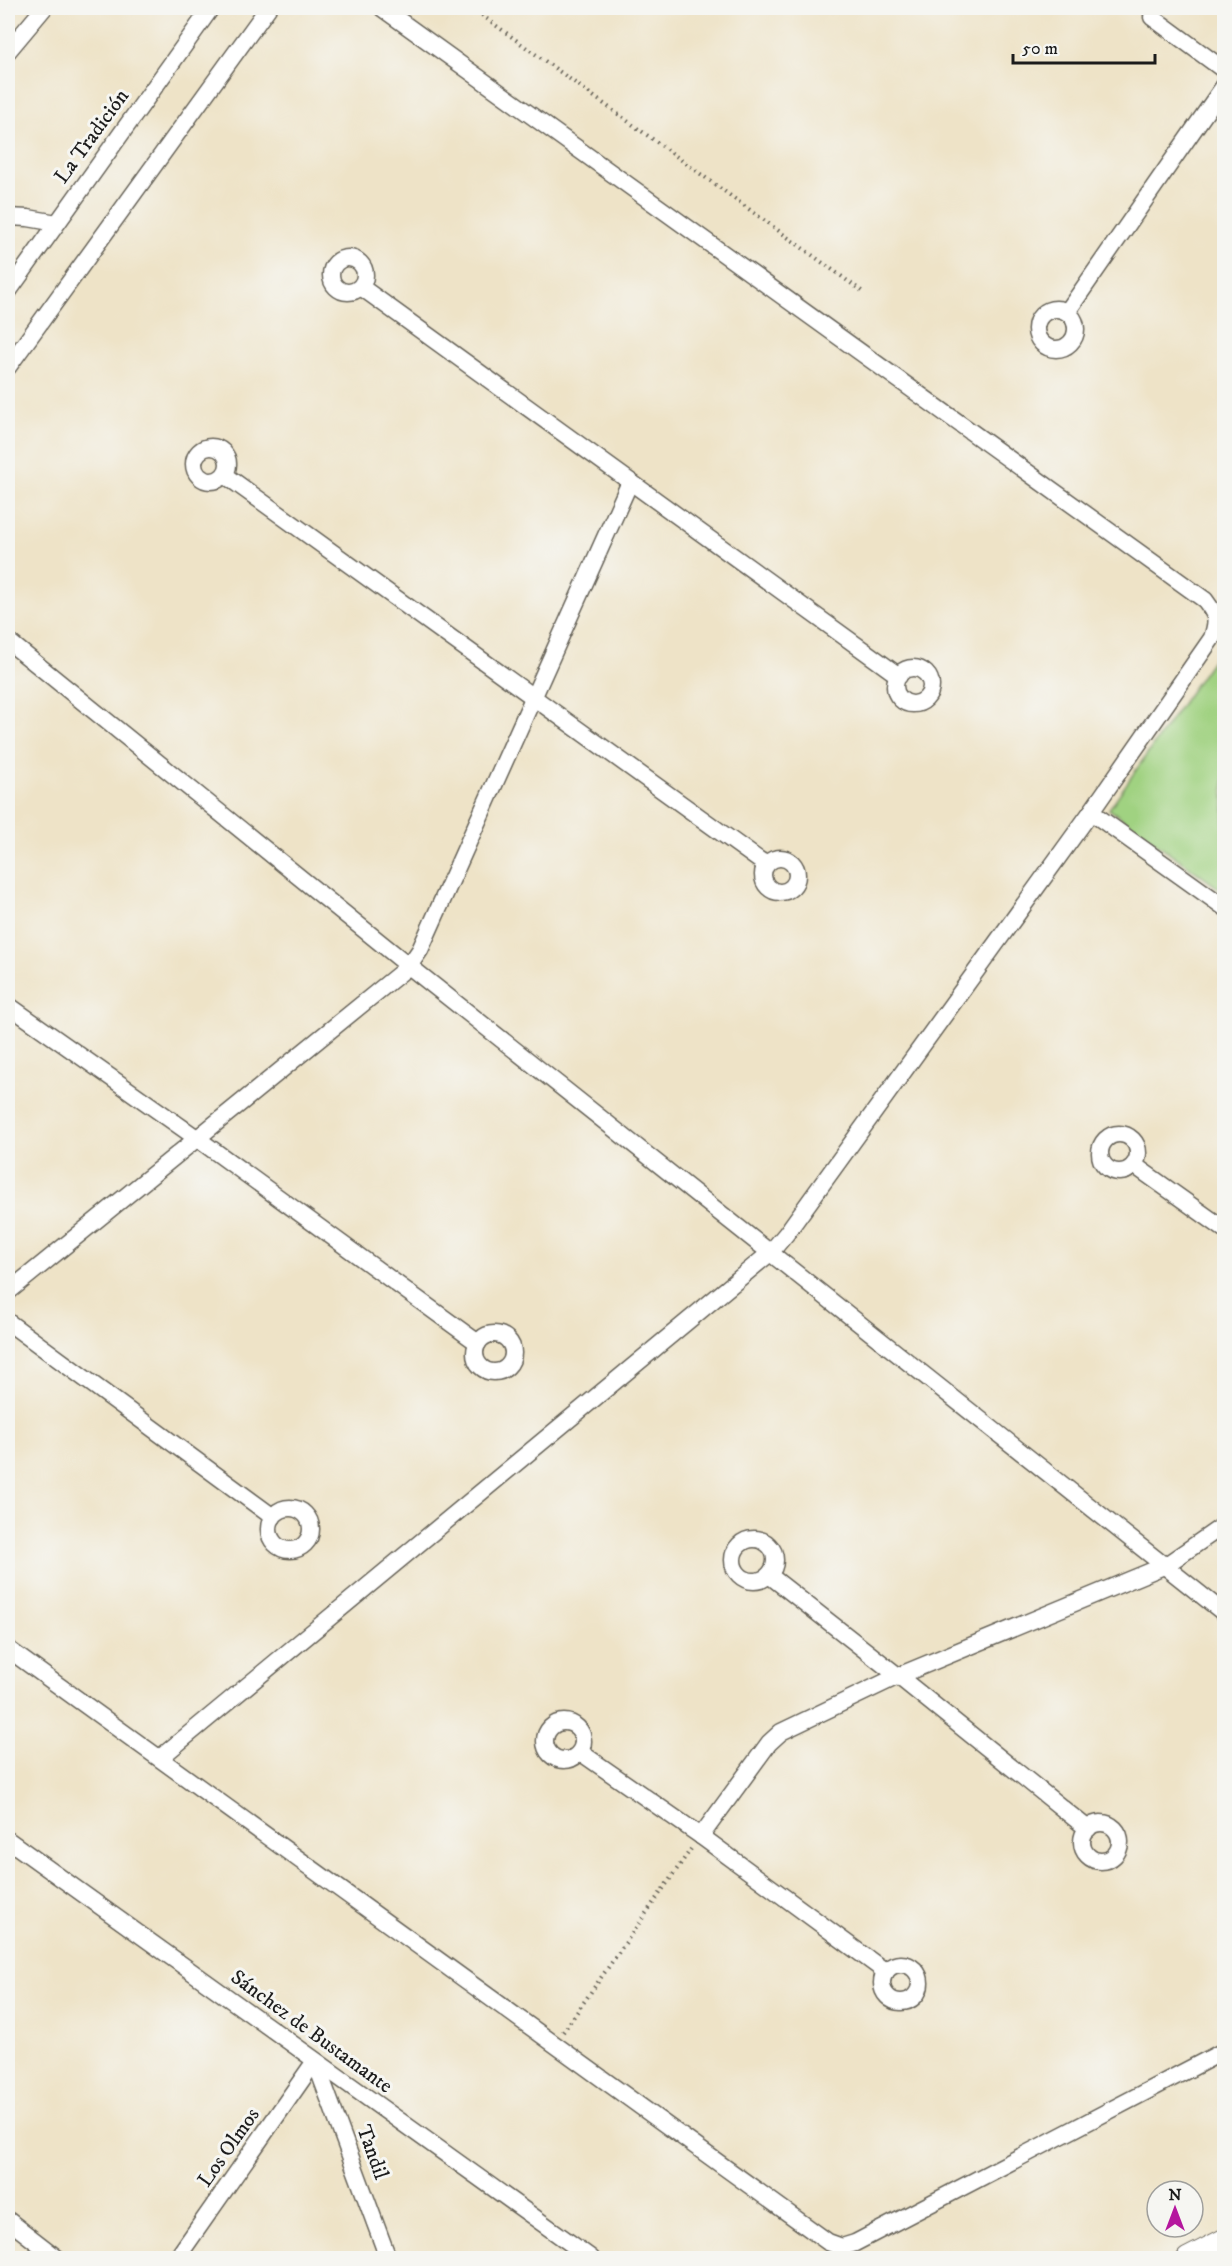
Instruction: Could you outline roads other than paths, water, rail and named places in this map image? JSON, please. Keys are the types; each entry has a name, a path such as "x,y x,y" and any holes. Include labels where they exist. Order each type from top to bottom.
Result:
{"street":[{"path":"8,51 44,8"},
{"name":"La Tradición","path":"8,292 211,8"},
{"path":"8,367 268,8"},
{"path":"160,1758 770,1253 1091,812 1212,638 1217,622 1213,610 1205,600 382,8"},
{"path":"1152,17 1224,70"},
{"path":"1067,312 1224,86"},
{"path":"8,218 28,218 57,223"},
{"path":"361,287 899,676"},
{"path":"225,475 766,865"},
{"path":"8,1292 409,966 420,950 630,482"},
{"path":"8,641 409,966 1224,1613"},
{"path":"1091,812 1224,907"},
{"path":"8,1005 198,1139 478,1343"},
{"path":"1134,1165 1224,1229"},
{"path":"8,1322 273,1517"},
{"path":"700,1836 769,1743 781,1732 898,1676 1166,1565 1224,1525"},
{"path":"769,1575 1088,1829"},
{"path":"8,1649 828,2242 842,2247 855,2243 1224,2051"},
{"path":"580,1752 700,1836 886,1972"},
{"name":"Sánchez de Bustamante","path":"8,1840 591,2259"},
{"name":"Los Olmos","path":"177,2259 315,2061"},
{"name":"Tandil","path":"315,2061 388,2259"},
{"path":"8,2220 57,2259"},
{"path":"1187,2259 1224,2239"}]}
